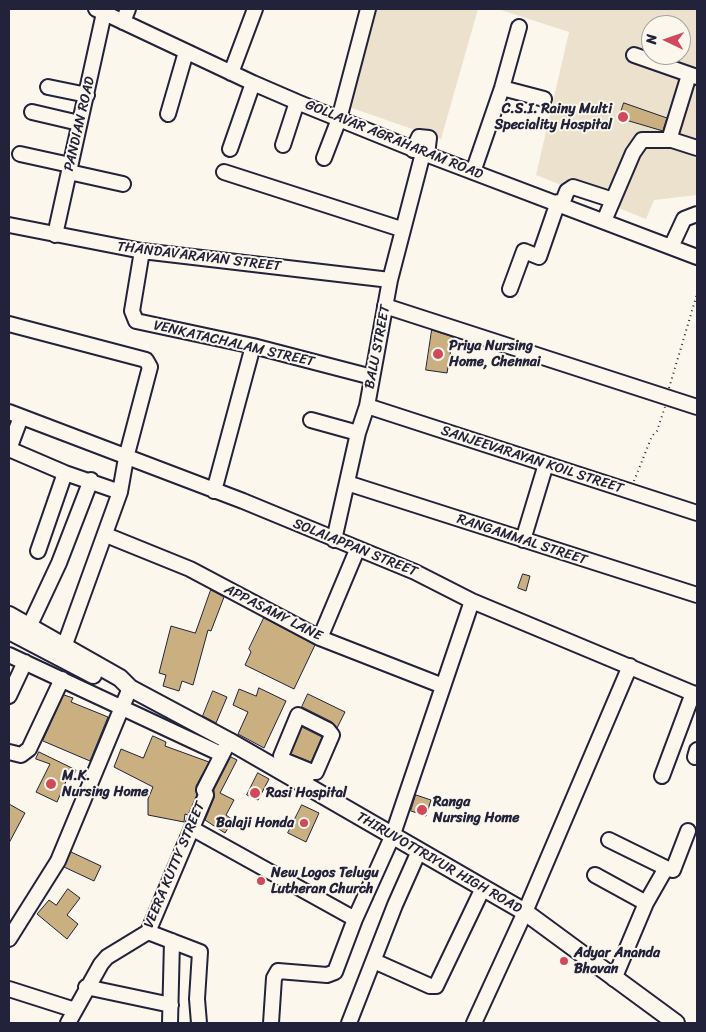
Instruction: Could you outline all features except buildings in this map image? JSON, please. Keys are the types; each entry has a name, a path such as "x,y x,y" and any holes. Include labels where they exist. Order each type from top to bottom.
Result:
{"main road":[{"name":"THIRUVOTTRIYUR HIGH ROAD","path":"9,615 120,678 130,688 225,748 278,762 306,778 392,837 525,912 676,1023"},
{"path":"9,631 115,686 130,688"}],"street":[{"path":"123,22 128,9"},
{"path":"231,73 255,9"},
{"path":"324,158 339,119 368,9"},
{"name":"GOLLAVAR AGRAHARAM ROAD","path":"100,11 297,102 421,153 560,203 697,257"},
{"name":"PANDIAN ROAD","path":"55,235 79,123 87,95 100,11"},
{"path":"473,172 502,88 519,27"},
{"path":"168,114 186,52"},
{"path":"634,55 693,76 669,140"},
{"path":"230,149 253,83"},
{"path":"48,87 87,95"},
{"path":"502,88 544,99"},
{"path":"283,145 297,102"},
{"path":"32,112 79,123"},
{"path":"604,221 633,153 642,140 669,140 697,148"},
{"name":"BALU STREET","path":"334,540 358,433 367,406 401,229 421,153"},
{"path":"20,154 124,184"},
{"path":"224,172 401,229"},
{"path":"510,288 524,251 540,257 560,203 567,191 573,188 613,200"},
{"path":"672,247 684,219 697,214"},
{"name":"THANDAVARAYAN STREET","path":"9,226 142,252 390,280"},
{"name":"VENKATACHALAM STREET","path":"142,252 132,311 136,321 253,346 372,377"},
{"path":"385,306 697,407"},
{"path":"9,324 149,363 150,367 126,458 120,492 64,647"},
{"path":"214,491 253,346"},
{"name":"SANJEEVARAYAN KOIL STREET","path":"367,406 697,513"},
{"path":"15,415 9,449 65,473 91,480 120,492"},
{"name":"SOLAIAPPAN STREET","path":"15,415 214,491 415,572 472,601 695,694"},
{"path":"311,420 358,433"},
{"path":"523,540 546,464"},
{"path":"38,551 65,473"},
{"path":"29,627 59,562 91,480"},
{"name":"RANGAMMAL STREET","path":"347,483 697,595"},
{"name":"APPASAMY LANE","path":"106,535 190,570 320,638 443,686"},
{"path":"320,638 357,550"},
{"path":"271,1023 276,974 283,970 331,975 338,966 355,919 392,837 472,601"},
{"path":"9,655 123,708 225,748"},
{"path":"9,696 24,662"},
{"path":"474,1023 525,912 630,666"},
{"path":"9,752 21,755 29,749 62,679"},
{"path":"12,934 58,861 130,688"},
{"path":"662,776 695,694"},
{"path":"278,762 298,715 328,730 332,735 320,767 306,778"},
{"name":"VEERA KUTTY STREET","path":"68,1023 86,987 107,957 148,932 193,829 206,795 204,790 225,748"},
{"path":"193,829 355,919"},
{"path":"608,840 673,870 688,831"},
{"path":"349,1023 395,905 419,851"},
{"path":"614,978 646,903 666,868"},
{"path":"595,875 646,903"},
{"path":"374,961 430,986 436,986 483,888"},
{"path":"9,914 12,934"},
{"path":"148,932 200,952 197,999 200,1023"},
{"path":"170,1023 172,941"},
{"path":"86,987 171,1005"},
{"path":"9,989 75,1010"}],"path":[{"path":"631,492 652,436 657,431 697,294"}],"shaded area":[{"path":"372,9 478,9 441,139 346,106"},
{"name":"C.S.I. Rainy Multi Speciality Hospital","path":"498,9 697,9 697,195 654,200 646,219 536,175 569,32"}],"place":[{"name":"C.S.I. Rainy Multi Speciality Hospital","path":"623,117"},
{"name":"Priya Nursing Home, Chennai","path":"438,354"},
{"name":"M.K. Nursing Home","path":"51,784"},
{"name":"Rasi Hospital","path":"255,793"},
{"name":"Ranga Nursing Home","path":"422,810"},
{"name":"Balaji Honda","path":"304,823"},
{"name":"New Logos Telugu Lutheran Church","path":"261,881"},
{"name":"Adyar Ananda Bhavan","path":"564,961"}]}
